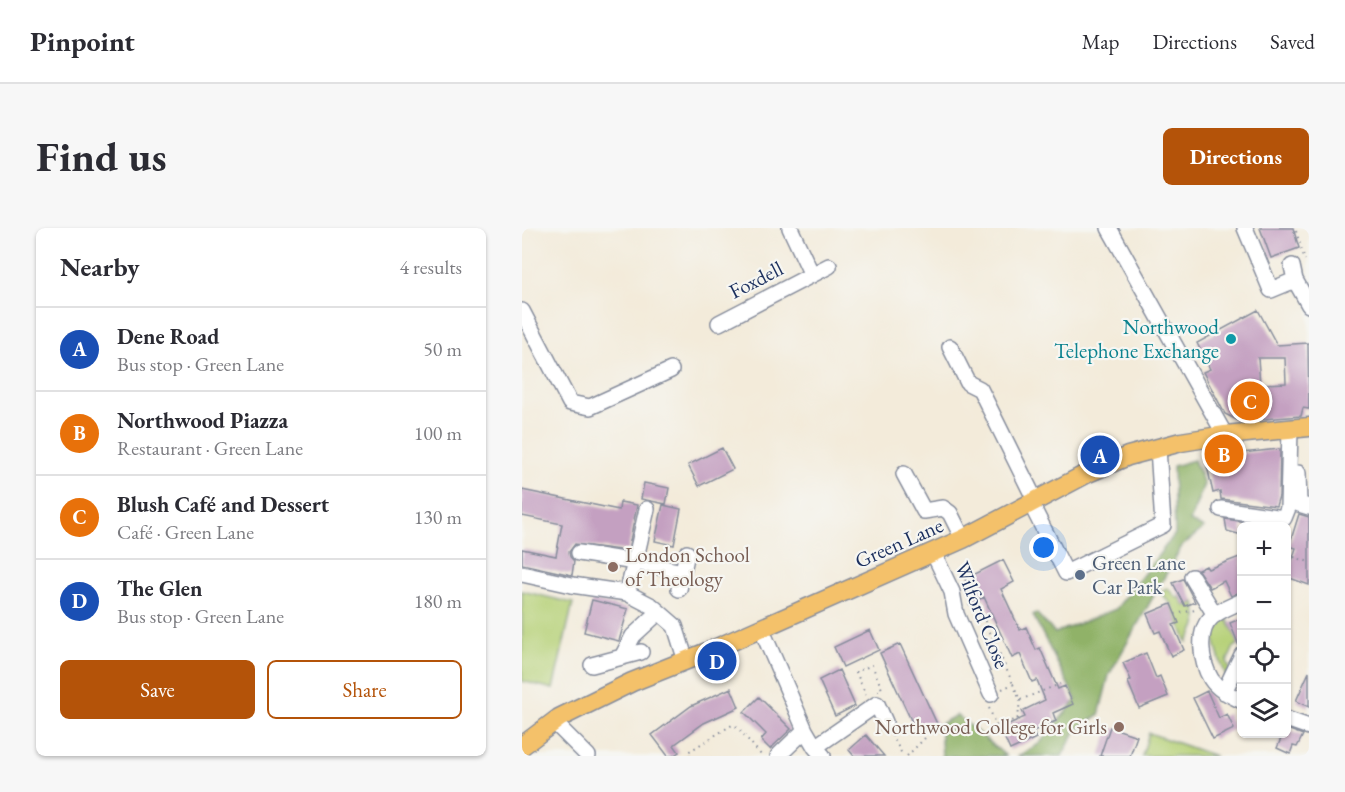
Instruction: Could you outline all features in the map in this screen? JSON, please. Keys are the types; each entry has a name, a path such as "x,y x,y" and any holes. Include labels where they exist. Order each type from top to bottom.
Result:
{"main road":[{"name":"Green Lane","path":"522,746 554,722 632,682 963,539 1088,473 1128,456 1225,435 1298,428"}],"street":[{"name":"Foxdell","path":"790,228 812,275"},
{"path":"1109,228 1225,435"},
{"path":"1245,228 1271,290 1293,273 1309,305"},
{"name":"Foxdell","path":"718,323 829,266"},
{"path":"522,311 570,403 590,407 671,370"},
{"path":"950,346 968,383 980,390 1066,573 1163,525 1158,448"},
{"path":"1298,428 1299,504 1309,507"},
{"path":"1221,509 1284,518 1288,508 1298,428"},
{"path":"904,474 924,510 942,508 950,513 963,539"},
{"path":"627,593 648,509"},
{"name":"Wilford Close","path":"933,552 952,592 956,614 991,693"},
{"path":"579,553 683,572"},
{"path":"679,589 687,553"},
{"path":"522,574 572,585 627,593 652,606 675,626 686,660"},
{"path":"1192,577 1212,611 1204,631 1201,648 1211,679 1224,692 1237,698"},
{"path":"1212,611 1237,602"},
{"path":"622,657 633,636 659,612"},
{"path":"761,628 805,730 819,751 876,704 885,722"},
{"path":"592,665 641,652"},
{"path":"1224,692 1237,666"},
{"path":"1291,720 1309,727"},
{"path":"554,722 588,756"},
{"path":"778,756 805,730"}],"path":[{"path":"1293,273 1306,260 1296,231"},
{"path":"1294,557 1309,562"},
{"path":"952,592 981,612 1013,684 1020,700 1018,718 997,727 984,696 1013,684"},
{"path":"1175,614 1212,611"},
{"path":"872,666 882,689 872,693 867,695 856,672 872,666"},
{"path":"1020,700 1060,684"},
{"path":"885,722 905,756 928,735"},
{"path":"690,756 688,752 732,725 762,756"}],"green space":[{"path":"1194,460 1204,484 1190,521 1204,528 1182,546 1109,675 1099,715 1076,730 1062,756 1018,756 1039,744 1076,700 1033,615 1036,613 1055,633 1116,609 1175,534 1173,466"},
{"path":"1167,588 1177,598 1180,597 1185,606 1195,602 1197,623 1187,642 1171,604 1161,593"},
{"path":"522,591 573,603 553,689 522,681"},
{"path":"1225,614 1237,640 1237,645 1227,662 1230,669 1227,678 1216,645 1216,628"},
{"path":"957,715 1006,756 942,756 940,724"},
{"path":"1149,733 1215,756 1142,756"}],"building":[{"path":"1260,228 1293,228 1299,248 1271,258"},
{"path":"1258,310 1277,345 1308,343 1309,409 1303,408 1301,416 1239,421 1225,414 1203,372 1210,369 1197,343","holes":["1258,358 1285,358 1286,383 1260,384"]},
{"path":"722,448 733,469 699,486 688,465"},
{"path":"1280,449 1279,496 1276,506 1221,499 1220,491 1213,493 1205,457"},
{"path":"644,483 669,488 666,504 641,499"},
{"name":"London School of Theology","path":"522,490 619,510 620,502 637,505 628,551 575,544 569,552 574,561 572,575 522,564 522,549 556,556 562,524 522,516"},
{"name":"London School of Theology","path":"663,505 681,509 674,545 655,541"},
{"path":"1299,514 1309,517 1309,585 1291,578 1291,564 1296,548 1291,547"},
{"path":"1225,519 1246,522 1237,522 1237,534 1227,531"},
{"path":"1237,558 1237,593 1231,596 1224,581 1210,588 1198,570 1206,566 1208,569"},
{"path":"1003,560 1014,582 1001,589 1020,630 1026,627 1036,650 1040,648 1058,689 1065,686 1073,704 1053,713 1056,721 1033,731 1036,738 1010,750 1000,728 1025,717 1022,711 1045,700 1037,680 1032,682 1020,654 1012,658 984,597 976,601 965,579"},
{"path":"1183,579 1195,602 1185,606 1173,583"},
{"name":"London School of Theology","path":"592,600 628,609 619,641 584,632"},
{"path":"1171,604 1179,623 1173,625 1184,650 1171,656 1160,631 1155,633 1147,614"},
{"path":"1237,620 1237,641 1230,623"},
{"path":"870,630 879,650 843,667 834,647"},
{"path":"900,644 937,724 917,733 880,653"},
{"path":"1146,653 1156,678 1160,676 1168,696 1139,708 1128,682 1131,680 1123,663"},
{"path":"839,670 855,706 835,716 819,680"},
{"path":"1309,672 1309,707 1296,701"},
{"path":"731,688 739,707 704,723 674,745 679,752 668,756 652,735 691,706"},
{"path":"1207,691 1219,718 1227,714 1234,729 1213,739 1193,698"},
{"path":"759,697 791,729 770,749 761,740 766,734 744,712"},
{"path":"1110,727 1137,736 1130,756 1100,756"},
{"path":"1291,730 1303,735 1297,747 1293,746 1290,754 1277,748 1281,738 1291,738"},
{"path":"866,735 884,756 854,756 849,750"}],"place":[{"name":"Northwood Telephone Exchange","path":"1231,339"},
{"name":"Blush Café and Dessert","path":"1250,401"},
{"name":"Northwood Piazza","path":"1224,454"},
{"name":"Dene Road","path":"1100,455"},
{"name":"London School of Theology","path":"613,567"},
{"name":"Green Lane Car Park","path":"1080,575"},
{"name":"The Glen","path":"717,661"},
{"name":"Northwood College for Girls","path":"1119,727"}]}
